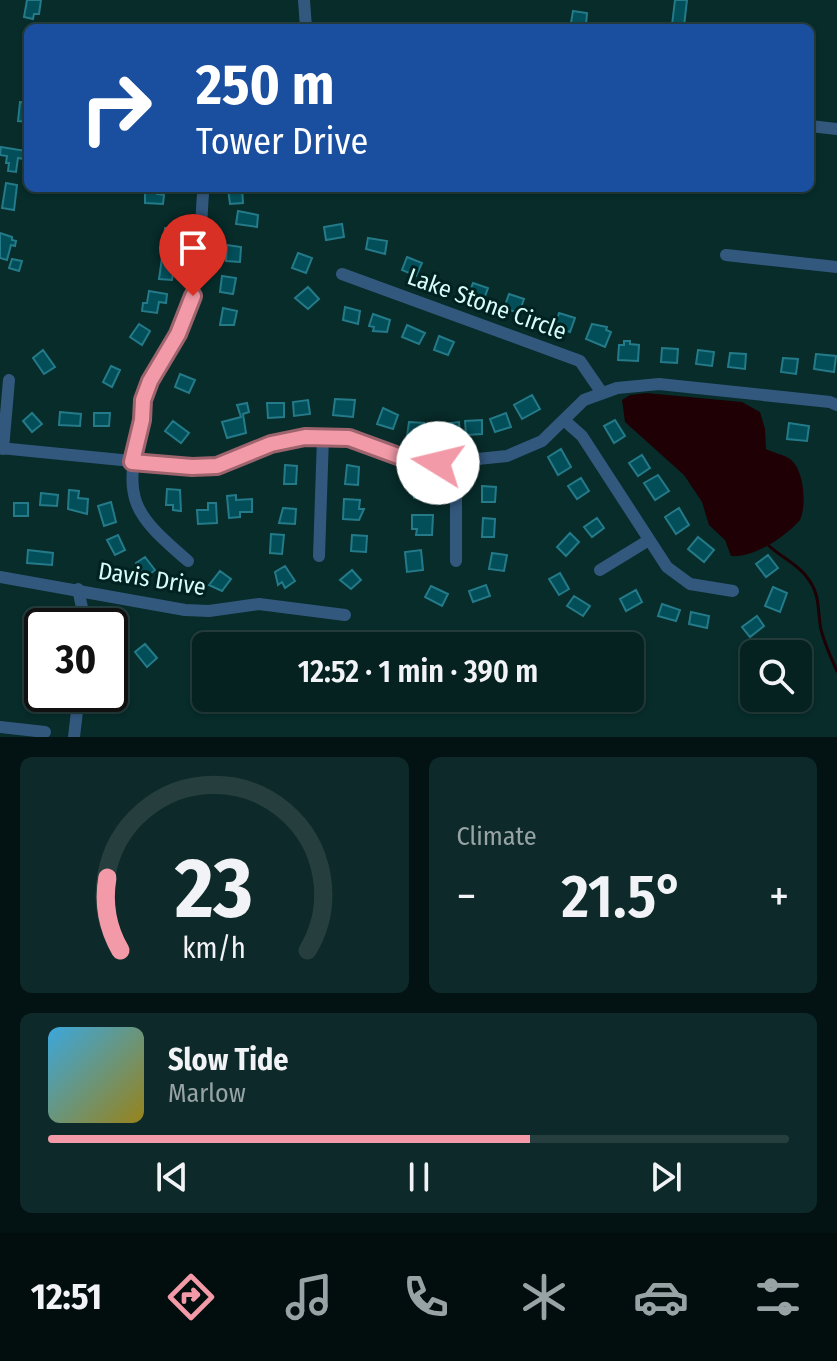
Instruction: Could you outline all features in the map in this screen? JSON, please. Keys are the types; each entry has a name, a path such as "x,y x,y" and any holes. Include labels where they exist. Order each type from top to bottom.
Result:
{"street":[{"path":"304,0 306,24"},
{"path":"814,126 837,129"},
{"path":"188,561 144,520 135,504 132,462 142,420 143,400 150,381 178,334 198,280 203,194"},
{"path":"726,255 837,267"},
{"name":"Lake Stone Circle","path":"342,274 580,361 602,393"},
{"path":"9,380 2,449 192,467 217,466 271,444 305,437 349,438 409,460 438,463 507,456 542,441 584,400 617,388 659,384 837,405"},
{"path":"564,420 582,436 667,567 690,584 733,591"},
{"path":"319,556 323,437"},
{"path":"456,461 456,561"},
{"path":"600,570 649,540"},
{"name":"Davis Drive","path":"0,577 185,610 209,611 259,604 345,615"},
{"path":"78,589 82,608"},
{"path":"74,737 77,712"},
{"path":"6,731 45,732"}],"shaded area":[{"path":"646,393 742,402 760,412 766,449 790,459 801,479 804,497 800,520 768,545 749,554 731,556 725,540 709,525 702,502 684,475 625,422 622,400 630,395"}],"building":[{"path":"27,0 41,0 39,14 34,14 33,19 24,17"},
{"path":"675,0 687,0 684,24 672,24"},
{"path":"573,11 587,13 586,24 571,23"},
{"path":"20,102 24,102 24,122 18,121"},
{"path":"1,147 24,151 24,159 18,158 16,172 8,171 7,156 0,155"},
{"path":"6,183 17,185 14,210 2,208"},
{"path":"145,192 164,195 163,204 145,203"},
{"path":"228,192 242,192 243,203 230,204"},
{"path":"238,211 258,215 257,227 236,224"},
{"path":"342,224 344,237 326,240 324,227"},
{"path":"165,228 179,229 178,246 164,246"},
{"path":"0,233 16,241 15,246 11,245 7,260 0,258"},
{"path":"368,238 387,241 385,254 366,249"},
{"path":"227,245 241,247 240,262 226,261"},
{"path":"298,253 312,258 306,273 292,268"},
{"path":"407,257 422,263 416,276 402,270"},
{"path":"162,258 175,260 172,280 159,279"},
{"path":"12,259 22,261 19,271 9,268"},
{"path":"222,276 236,278 233,294 220,292"},
{"path":"473,283 488,288 484,299 469,294"},
{"path":"308,287 319,299 308,309 295,298"},
{"path":"149,291 167,294 166,303 159,302 157,313 142,311"},
{"path":"509,294 524,299 519,313 504,308"},
{"path":"345,307 360,311 358,324 343,320"},
{"path":"223,308 237,311 234,325 220,325"},
{"path":"559,313 575,318 570,332 555,327"},
{"path":"373,314 390,320 387,332 373,331 374,327 369,326"},
{"path":"139,324 150,331 142,345 130,337"},
{"path":"592,324 607,327 606,330 611,332 605,347 586,339"},
{"path":"407,325 425,333 419,344 402,337"},
{"path":"439,336 454,342 448,355 434,350"},
{"path":"624,341 639,345 638,361 618,360 619,345 624,345"},
{"path":"662,348 678,349 677,363 661,362"},
{"path":"43,350 55,367 44,374 33,358"},
{"path":"698,350 714,352 712,366 696,364"},
{"path":"730,353 746,354 745,369 728,367"},
{"path":"816,354 836,356 834,372 814,369"},
{"path":"783,358 798,359 796,374 781,372"},
{"path":"111,366 120,370 112,387 103,382"},
{"path":"180,374 195,380 189,393 175,387"},
{"path":"532,395 540,409 522,419 514,405"},
{"path":"335,399 355,400 353,417 333,415"},
{"path":"308,400 310,414 294,416 293,402"},
{"path":"247,403 249,412 243,414 246,433 227,438 222,422 241,417 237,405"},
{"path":"267,403 284,403 284,417 268,418"},
{"path":"383,408 398,415 393,429 377,424"},
{"path":"60,412 81,414 80,426 59,425"},
{"path":"32,413 42,424 32,432 23,421"},
{"path":"94,413 110,413 109,426 94,426"},
{"path":"506,413 511,427 495,432 490,419"},
{"path":"482,420 482,434 466,435 465,421"},
{"path":"615,420 625,436 614,443 604,426"},
{"path":"173,421 189,433 181,443 165,431"},
{"path":"409,422 424,423 423,437 407,436"},
{"path":"459,422 460,436 444,438 442,424"},
{"path":"789,423 809,426 807,441 787,439"},
{"path":"561,449 571,467 558,475 548,457"},
{"path":"642,455 650,468 638,476 629,463"},
{"path":"285,465 297,466 296,484 284,484"},
{"path":"347,465 359,467 358,485 345,484"},
{"path":"658,475 669,491 655,500 644,483"},
{"path":"416,478 431,480 429,500 414,498"},
{"path":"581,478 589,491 577,499 568,486"},
{"path":"482,486 496,487 495,502 482,502"},
{"path":"167,489 180,490 181,511 173,510 173,505 166,505"},
{"path":"69,490 79,491 78,498 88,499 87,514 68,509"},
{"path":"41,493 58,495 57,506 40,505"},
{"path":"236,495 236,500 252,499 252,512 240,512 240,517 229,518 227,496"},
{"path":"344,499 360,500 359,509 364,509 359,520 343,519"},
{"path":"111,502 116,522 104,526 98,506"},
{"path":"14,503 28,503 28,516 14,516"},
{"path":"208,503 216,503 217,523 198,524 197,510 208,510"},
{"path":"283,508 296,509 295,524 279,523"},
{"path":"679,508 689,525 676,534 665,517"},
{"path":"412,515 433,515 432,535 416,535 417,529 412,529"},
{"path":"483,518 495,519 494,537 482,537"},
{"path":"597,518 604,528 592,537 584,527"},
{"path":"570,533 579,542 566,556 557,547"},
{"path":"271,534 284,535 282,554 270,553"},
{"path":"118,535 125,550 115,555 107,540"},
{"path":"352,535 367,536 366,552 351,551"},
{"path":"698,537 714,550 704,562 688,549"},
{"path":"28,550 53,553 52,565 27,563"},
{"path":"421,550 423,570 407,572 405,552"},
{"path":"492,553 507,555 504,571 489,569"},
{"path":"768,555 778,568 766,577 756,564"},
{"path":"145,557 155,570 146,577 136,563"},
{"path":"285,566 295,581 285,588 282,582 278,585 275,572"},
{"path":"352,570 361,580 351,589 340,580"},
{"path":"220,571 231,579 222,591 209,585"},
{"path":"560,573 569,589 559,595 549,579"},
{"path":"486,585 490,596 473,602 469,591"},
{"path":"431,586 448,594 442,606 425,597"},
{"path":"773,587 787,593 780,612 765,606"},
{"path":"636,590 642,602 626,611 620,599"},
{"path":"574,596 590,606 583,616 567,606"},
{"path":"662,604 680,610 676,621 658,616"},
{"path":"691,612 709,616 707,628 689,624"},
{"path":"757,616 764,626 750,637 742,627"},
{"path":"145,644 157,658 147,667 135,652"}],"waterway":[{"path":"767,544 797,567 811,583 821,630 837,671"}],"route":[{"path":"193,296 178,334 150,381 143,400 142,420 132,462 217,466 271,444 305,437 349,438 409,460 438,463"}]}
